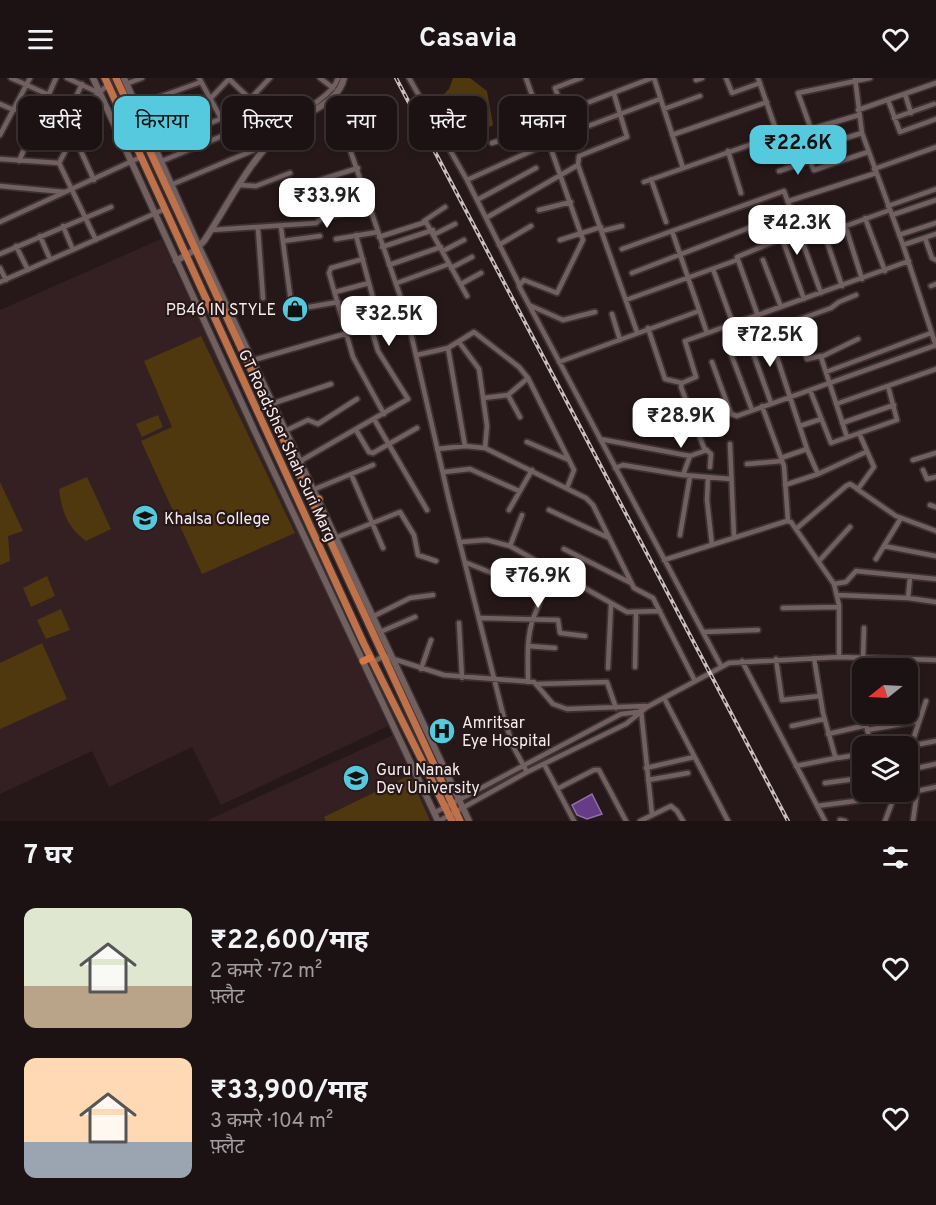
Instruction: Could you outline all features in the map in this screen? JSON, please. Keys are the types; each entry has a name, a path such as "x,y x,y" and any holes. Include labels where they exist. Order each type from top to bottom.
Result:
{"highway":[{"path":"363,661 371,660"}],"main road":[{"path":"93,78 438,821"},
{"name":"GT Road;Sher Shah Suri Marg","path":"116,78 316,501 460,821"},
{"path":"333,96 338,92 344,78"},
{"name":"GT Road;Sher Shah Suri Marg","path":"106,81 371,660 452,803"},
{"path":"125,81 132,96"},
{"path":"157,150 173,184 197,248"},
{"path":"176,261 197,248 265,150"},
{"path":"250,361 274,402 287,430 298,463 315,489 316,501"},
{"path":"370,619 380,632 387,657"},
{"path":"455,813 469,821"}],"street":[{"path":"11,78 49,95"},
{"path":"0,135 30,78"},
{"path":"20,161 56,78"},
{"path":"67,78 99,91"},
{"path":"125,81 142,78"},
{"path":"222,122 210,99 230,78 249,96"},
{"path":"253,96 270,78"},
{"path":"320,78 333,88"},
{"path":"314,102 333,88 338,78"},
{"path":"409,78 467,180 529,305 721,666"},
{"path":"526,78 532,96"},
{"path":"558,96 555,88 581,78"},
{"path":"587,104 653,78 683,168"},
{"path":"726,78 732,93 759,81 783,150"},
{"path":"870,78 801,92 798,96 811,129 936,83"},
{"path":"160,96 200,80 208,96"},
{"path":"712,362 731,414 737,416 936,345 909,261 862,133 855,80"},
{"path":"96,96 106,81"},
{"path":"76,96 82,84"},
{"path":"614,94 627,134 626,138 579,156 578,165 637,332"},
{"path":"905,94 910,112"},
{"path":"664,109 700,96"},
{"path":"587,127 660,99"},
{"path":"888,100 900,132 936,119"},
{"path":"672,135 767,102"},
{"path":"0,104 14,110"},
{"path":"894,118 934,104"},
{"path":"210,123 220,119"},
{"path":"817,147 862,133"},
{"path":"162,161 219,138 222,135"},
{"path":"644,182 778,135"},
{"path":"492,143 499,141"},
{"path":"763,157 802,144 814,170 868,152"},
{"path":"789,201 936,147"},
{"path":"59,163 66,150"},
{"path":"80,150 94,180"},
{"path":"173,184 255,150"},
{"path":"351,150 407,316 437,449 495,680 511,739 527,772"},
{"path":"467,180 533,150"},
{"path":"519,284 524,280 554,293 558,292 582,242 571,202 552,150"},
{"path":"728,151 741,193"},
{"path":"0,222 141,158"},
{"path":"0,159 59,163"},
{"path":"779,171 809,161"},
{"path":"59,163 96,240"},
{"path":"486,218 560,173 578,165"},
{"path":"317,180 358,168"},
{"path":"477,200 536,168"},
{"path":"239,185 256,186 290,173"},
{"path":"651,179 666,222"},
{"path":"0,186 66,192"},
{"path":"890,210 936,189"},
{"path":"622,249 783,191 793,211 822,292"},
{"path":"804,241 890,210 936,200"},
{"path":"539,210 571,202"},
{"path":"0,254 111,207"},
{"path":"211,230 258,229 316,223 322,218 371,207"},
{"path":"336,239 379,234 424,221 445,207"},
{"path":"0,268 3,281 165,209"},
{"path":"632,273 793,211"},
{"path":"797,222 818,213"},
{"path":"865,218 885,271"},
{"path":"424,221 434,232 467,296"},
{"path":"899,235 936,223"},
{"path":"382,247 455,224"},
{"path":"845,225 862,279"},
{"path":"63,226 73,250"},
{"path":"499,245 531,226"},
{"path":"560,240 581,233 622,226"},
{"path":"281,227 292,310 338,302"},
{"path":"258,229 262,298"},
{"path":"672,231 707,333"},
{"path":"758,316 737,255 800,231"},
{"path":"824,233 842,286"},
{"path":"903,245 936,234"},
{"path":"356,235 380,324"},
{"path":"40,236 50,259"},
{"path":"283,241 320,236"},
{"path":"782,238 804,299"},
{"path":"925,238 932,258 936,260"},
{"path":"389,265 464,240"},
{"path":"16,246 28,270"},
{"path":"397,283 450,266 472,256"},
{"path":"363,260 330,270 352,357 384,414"},
{"path":"626,300 737,260"},
{"path":"763,260 781,307"},
{"path":"648,328 665,379 682,383 696,377 685,342 909,261"},
{"path":"713,269 733,324"},
{"path":"461,284 481,273"},
{"path":"335,292 369,283"},
{"path":"818,474 807,449 769,331 856,296"},
{"path":"529,305 563,320 595,312"},
{"path":"559,362 699,311"},
{"path":"612,314 620,340"},
{"path":"250,361 407,316"},
{"path":"929,324 936,322"},
{"path":"298,463 406,401 408,397 378,351 372,327"},
{"path":"417,355 448,348 472,332 477,333 519,367 528,378 574,472 567,489"},
{"path":"826,372 932,333"},
{"path":"798,334 807,359 821,356 858,339"},
{"path":"748,339 771,403"},
{"path":"459,342 478,365 487,426 485,448"},
{"path":"728,346 752,410"},
{"path":"448,348 465,446"},
{"path":"821,356 847,438"},
{"path":"836,404 936,369"},
{"path":"483,398 508,394 528,378"},
{"path":"682,383 707,450 711,454 710,467"},
{"path":"274,402 332,384"},
{"path":"810,390 830,442 897,420 888,386"},
{"path":"508,394 520,417"},
{"path":"287,430 308,420 318,424 357,399"},
{"path":"842,423 894,405"},
{"path":"762,406 782,460 788,521 834,584 839,608 839,657"},
{"path":"374,419 427,510"},
{"path":"800,426 821,420"},
{"path":"356,430 371,453 417,428"},
{"path":"857,489 875,465 866,452 859,433"},
{"path":"600,439 690,456 707,450"},
{"path":"527,442 568,460"},
{"path":"729,444 732,460 734,537"},
{"path":"437,449 465,446 485,448 589,500 631,583 637,591 652,596 695,681"},
{"path":"747,464 782,460 807,449"},
{"path":"785,485 818,474 866,452"},
{"path":"913,460 936,453"},
{"path":"680,535 690,456"},
{"path":"315,489 373,465"},
{"path":"615,468 623,465 686,476 731,479"},
{"path":"444,472 471,469 519,491"},
{"path":"923,470 927,479 936,478"},
{"path":"509,510 532,471"},
{"path":"351,474 383,548"},
{"path":"708,478 707,500 712,544"},
{"path":"795,529 850,484 901,518 936,531"},
{"path":"549,510 609,538"},
{"path":"333,539 401,512 414,535 418,555 436,561"},
{"path":"510,546 522,514"},
{"path":"876,559 901,518"},
{"path":"664,560 788,521"},
{"path":"819,561 850,527"},
{"path":"461,542 487,540 510,546 611,604 636,614 660,611"},
{"path":"884,546 936,556"},
{"path":"564,549 631,583"},
{"path":"467,562 540,592 528,646 528,682"},
{"path":"834,584 846,582 856,571 936,579"},
{"path":"908,598 910,577"},
{"path":"370,619 410,598 434,595"},
{"path":"837,595 908,598 936,602"},
{"path":"608,668 611,604"},
{"path":"783,608 839,608"},
{"path":"635,667 636,614"},
{"path":"380,632 415,617"},
{"path":"481,618 558,620 560,633 585,636"},
{"path":"459,623 462,678"},
{"path":"438,821 527,772 626,724 640,711 721,666 742,661 776,659 863,658 864,628"},
{"path":"703,632 758,630"},
{"path":"421,669 431,640"},
{"path":"528,646 555,648"},
{"path":"371,660 387,657 421,669 462,678 538,684 607,682 616,708"},
{"path":"814,657 824,719 836,758"},
{"path":"776,659 782,700 820,696"},
{"path":"918,660 936,660"},
{"path":"742,661 825,821"},
{"path":"538,684 553,704 560,708 649,706"},
{"path":"664,698 728,821"},
{"path":"913,736 926,701"},
{"path":"434,813 621,714 640,711"},
{"path":"640,711 652,814"},
{"path":"792,726 824,719"},
{"path":"828,734 919,721"},
{"path":"866,724 869,736"},
{"path":"918,745 936,741"},
{"path":"796,765 852,756"},
{"path":"646,768 694,757"},
{"path":"544,764 574,821"},
{"path":"918,768 936,764"},
{"path":"557,789 594,770 599,770 626,821"},
{"path":"648,780 688,773"},
{"path":"825,783 852,779"},
{"path":"918,792 936,787"},
{"path":"817,806 852,801"},
{"path":"885,821 892,802"},
{"path":"913,821 916,802"},
{"path":"640,821 671,806 677,811 682,821"},
{"path":"840,820 845,821"}],"shaded area":[{"path":"453,78 470,78 487,91 493,125 487,128 487,96 442,96 449,89"},
{"name":"Khalsa College","path":"161,239 388,726 221,805 192,747 109,787 92,751 0,794 0,310"},
{"path":"201,336 295,533 202,574 141,441 172,427 144,361"},
{"path":"158,415 163,427 142,437 136,424"},
{"path":"87,477 111,529 86,541 74,530 66,518 59,489"},
{"path":"0,482 23,531 8,536 10,561 0,565"},
{"path":"47,576 55,596 31,607 23,588"},
{"path":"61,609 70,630 46,639 37,620"},
{"path":"42,643 67,699 0,729 0,663"},
{"name":"Guru Nanak Dev University","path":"393,735 433,821 206,821"},
{"path":"410,775 430,821 326,821 324,817"},
{"path":"592,794 602,814 587,819 577,815 572,805"}],"railway":[{"path":"396,78 788,821"}],"place":[{"name":"PB46 IN STYLE","path":"295,309"},
{"name":"Khalsa College","path":"145,518"},
{"name":"Amritsar Eye Hospital","path":"442,731"},
{"name":"Guru Nanak Dev University","path":"356,778"}]}
